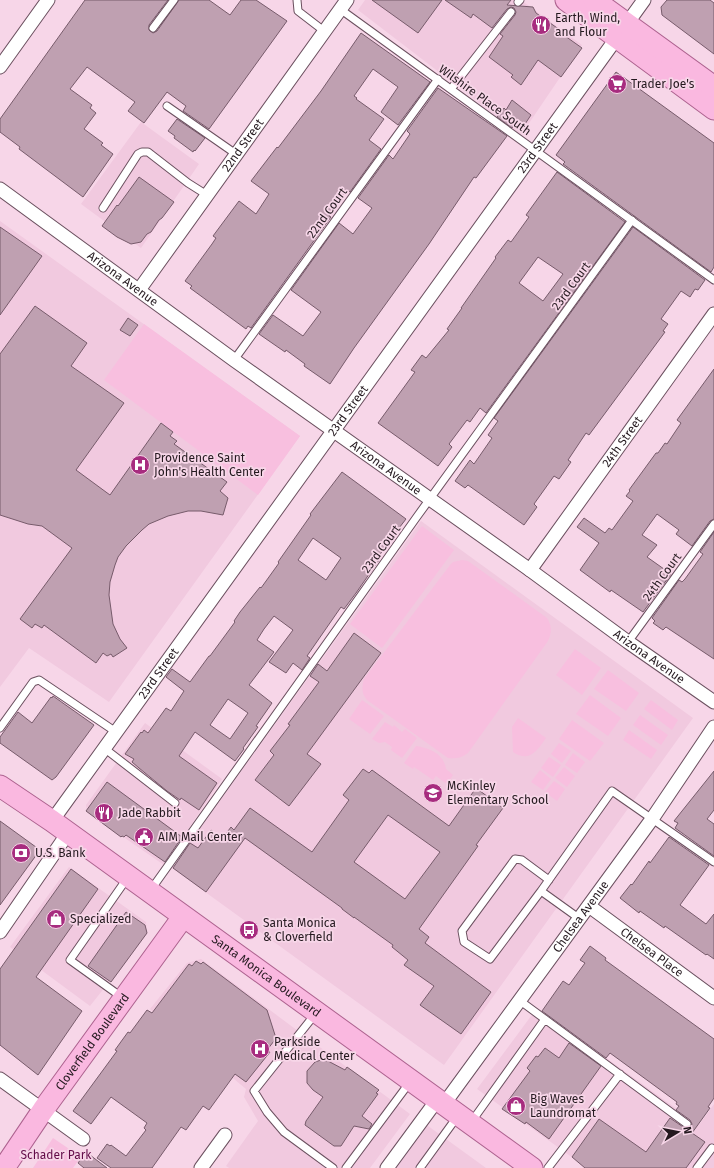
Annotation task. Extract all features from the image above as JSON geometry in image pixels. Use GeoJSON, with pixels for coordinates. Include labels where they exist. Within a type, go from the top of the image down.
{"type":"FeatureCollection","features":[{"type":"Feature","properties":{"kind":"main road"},"geometry":{"type":"LineString","coordinates":[[566,0],[622,30],[714,87]]}},
{"type":"Feature","properties":{"kind":"main road"},"geometry":{"type":"LineString","coordinates":[[594,0],[622,30],[714,109]]}},
{"type":"Feature","properties":{"kind":"main road","name":"Santa Monica Boulevard"},"geometry":{"type":"LineString","coordinates":[[0,786],[52,821],[452,1111],[534,1168]]}},
{"type":"Feature","properties":{"kind":"main road","name":"Cloverfield Boulevard"},"geometry":{"type":"LineString","coordinates":[[4,1168],[43,1110],[183,917]]}},
{"type":"Feature","properties":{"kind":"street"},"geometry":{"type":"LineString","coordinates":[[0,67],[48,0]]}},
{"type":"Feature","properties":{"kind":"street","name":"23rd Street"},"geometry":{"type":"LineString","coordinates":[[52,821],[644,0]]}},
{"type":"Feature","properties":{"kind":"street","name":"22nd Street"},"geometry":{"type":"LineString","coordinates":[[139,290],[344,4]]}},
{"type":"Feature","properties":{"kind":"street","name":"Arizona Avenue"},"geometry":{"type":"LineString","coordinates":[[0,189],[234,360],[714,702]]}},
{"type":"Feature","properties":{"kind":"street","name":"24th Street"},"geometry":{"type":"LineString","coordinates":[[530,570],[714,314]]}},
{"type":"Feature","properties":{"kind":"street","name":"Chelsea Avenue"},"geometry":{"type":"LineString","coordinates":[[387,1168],[452,1111],[519,1000],[652,819],[714,727]]}},
{"type":"Feature","properties":{"kind":"street"},"geometry":{"type":"LineString","coordinates":[[0,932],[68,833]]}},
{"type":"Feature","properties":{"kind":"street","name":"Chelsea Place"},"geometry":{"type":"LineString","coordinates":[[589,906],[714,998]]}},
{"type":"Feature","properties":{"kind":"street"},"geometry":{"type":"LineString","coordinates":[[0,1079],[83,1139]]}},
{"type":"Feature","properties":{"kind":"street"},"geometry":{"type":"LineString","coordinates":[[201,1168],[225,1135]]}},
{"type":"Feature","properties":{"kind":"lane"},"geometry":{"type":"LineString","coordinates":[[153,28],[174,0]]}},
{"type":"Feature","properties":{"kind":"lane"},"geometry":{"type":"LineString","coordinates":[[298,0],[298,11],[324,31]]}},
{"type":"Feature","properties":{"kind":"lane","name":"Wilshire Place South"},"geometry":{"type":"LineString","coordinates":[[344,4],[451,89],[714,280]]}},
{"type":"Feature","properties":{"kind":"lane"},"geometry":{"type":"LineString","coordinates":[[451,89],[511,12]]}},
{"type":"Feature","properties":{"kind":"lane","name":"22nd Court"},"geometry":{"type":"LineString","coordinates":[[234,360],[438,79]]}},
{"type":"Feature","properties":{"kind":"lane"},"geometry":{"type":"LineString","coordinates":[[167,106],[236,154]]}},
{"type":"Feature","properties":{"kind":"lane"},"geometry":{"type":"LineString","coordinates":[[103,208],[138,154],[142,152],[148,152],[188,183],[207,195]]}},
{"type":"Feature","properties":{"kind":"lane","name":"23rd Court"},"geometry":{"type":"LineString","coordinates":[[149,892],[632,220]]}},
{"type":"Feature","properties":{"kind":"lane","name":"24th Court"},"geometry":{"type":"LineString","coordinates":[[628,642],[714,524]]}},
{"type":"Feature","properties":{"kind":"lane"},"geometry":{"type":"LineString","coordinates":[[0,728],[33,682],[39,680],[116,732]]}},
{"type":"Feature","properties":{"kind":"lane"},"geometry":{"type":"LineString","coordinates":[[104,748],[175,803]]}},
{"type":"Feature","properties":{"kind":"lane"},"geometry":{"type":"LineString","coordinates":[[549,880],[522,860],[515,859],[462,932],[464,942],[490,959],[549,880],[612,791],[714,862]]}},
{"type":"Feature","properties":{"kind":"lane"},"geometry":{"type":"LineString","coordinates":[[124,999],[70,960],[128,876]]}},
{"type":"Feature","properties":{"kind":"lane"},"geometry":{"type":"LineString","coordinates":[[541,891],[580,919]]}},
{"type":"Feature","properties":{"kind":"lane"},"geometry":{"type":"LineString","coordinates":[[519,1000],[687,1124]]}},
{"type":"Feature","properties":{"kind":"lane"},"geometry":{"type":"LineString","coordinates":[[316,1013],[254,1091],[267,1112],[284,1132],[333,1168]]}},
{"type":"Feature","properties":{"kind":"lane"},"geometry":{"type":"LineString","coordinates":[[420,1168],[452,1111],[545,1019]]}},
{"type":"Feature","properties":{"kind":"lane"},"geometry":{"type":"LineString","coordinates":[[534,1168],[620,1074]]}},
{"type":"Feature","properties":{"kind":"lane"},"geometry":{"type":"LineString","coordinates":[[346,1168],[411,1081]]}},
{"type":"Feature","properties":{"kind":"lane"},"geometry":{"type":"LineString","coordinates":[[697,1168],[712,1148]]}},
{"type":"Feature","properties":{"kind":"shaded area"},"geometry":{"type":"Polygon","coordinates":[[[365,0],[521,0],[582,45],[521,135],[358,10],[365,0]]]}},
{"type":"Feature","properties":{"kind":"shaded area"},"geometry":{"type":"Polygon","coordinates":[[[141,122],[199,164],[141,248],[81,204],[141,122]]]}},
{"type":"Feature","properties":{"kind":"shaded area","name":"Providence Saint John's Health Center"},"geometry":{"type":"Polygon","coordinates":[[[0,221],[300,436],[109,702],[29,648],[0,687],[0,221]]]}},
{"type":"Feature","properties":{"kind":"shaded area","name":"McKinley Elementary School"},"geometry":{"type":"Polygon","coordinates":[[[421,521],[693,718],[444,1065],[172,868],[421,521]]]}},
{"type":"Feature","properties":{"kind":"shaded area"},"geometry":{"type":"Polygon","coordinates":[[[145,723],[222,779],[164,865],[87,812],[86,805],[145,723]]]}},
{"type":"Feature","properties":{"kind":"shaded area"},"geometry":{"type":"Polygon","coordinates":[[[69,867],[146,922],[147,934],[90,1006],[10,947],[69,867]]]}},
{"type":"Feature","properties":{"kind":"shaded area","name":"Parkside Medical Center"},"geometry":{"type":"Polygon","coordinates":[[[201,959],[410,1114],[370,1168],[229,1168],[226,1166],[258,1121],[244,1097],[246,1089],[150,1009],[187,963],[201,959]]]}},
{"type":"Feature","properties":{"kind":"shaded area"},"geometry":{"type":"Polygon","coordinates":[[[537,1008],[699,1125],[714,1104],[714,1168],[587,1168],[477,1089],[537,1008]]]}},
{"type":"Feature","properties":{"kind":"shaded area"},"geometry":{"type":"Polygon","coordinates":[[[424,1123],[486,1168],[392,1168],[424,1123]]]}},
{"type":"Feature","properties":{"kind":"green space"},"geometry":{"type":"Polygon","coordinates":[[[144,324],[300,436],[258,495],[104,380],[144,324]]]}},
{"type":"Feature","properties":{"kind":"green space"},"geometry":{"type":"Polygon","coordinates":[[[422,526],[454,550],[382,648],[350,624],[422,526]]]}},
{"type":"Feature","properties":{"kind":"green space"},"geometry":{"type":"Polygon","coordinates":[[[462,560],[468,561],[547,618],[551,626],[551,632],[548,641],[468,753],[461,757],[448,758],[367,700],[362,687],[364,679],[450,565],[453,562],[462,560]]]}},
{"type":"Feature","properties":{"kind":"green space"},"geometry":{"type":"Polygon","coordinates":[[[575,649],[601,668],[582,695],[556,675],[575,649]]]}},
{"type":"Feature","properties":{"kind":"green space"},"geometry":{"type":"Polygon","coordinates":[[[608,670],[639,693],[626,711],[594,689],[608,670]]]}},
{"type":"Feature","properties":{"kind":"green space"},"geometry":{"type":"Polygon","coordinates":[[[590,695],[621,718],[608,736],[576,714],[590,695]]]}},
{"type":"Feature","properties":{"kind":"green space"},"geometry":{"type":"Polygon","coordinates":[[[362,700],[384,716],[370,734],[349,719],[362,700]]]}},
{"type":"Feature","properties":{"kind":"green space"},"geometry":{"type":"Polygon","coordinates":[[[651,700],[678,720],[672,730],[644,709],[651,700]]]}},
{"type":"Feature","properties":{"kind":"green space"},"geometry":{"type":"Polygon","coordinates":[[[640,715],[668,735],[661,745],[633,725],[640,715]]]}},
{"type":"Feature","properties":{"kind":"green space"},"geometry":{"type":"Polygon","coordinates":[[[518,718],[546,738],[536,751],[528,756],[519,755],[513,752],[512,727],[518,718]]]}},
{"type":"Feature","properties":{"kind":"green space"},"geometry":{"type":"Polygon","coordinates":[[[572,720],[604,743],[590,761],[559,739],[572,720]]]}},
{"type":"Feature","properties":{"kind":"green space"},"geometry":{"type":"Polygon","coordinates":[[[385,722],[393,727],[394,725],[402,732],[405,729],[417,738],[402,758],[391,750],[392,747],[385,742],[379,743],[372,739],[385,722]]]}},
{"type":"Feature","properties":{"kind":"green space"},"geometry":{"type":"Polygon","coordinates":[[[629,730],[657,750],[651,759],[623,740],[629,730]]]}},
{"type":"Feature","properties":{"kind":"green space"},"geometry":{"type":"Polygon","coordinates":[[[559,743],[571,751],[562,763],[551,754],[559,743]]]}},
{"type":"Feature","properties":{"kind":"green space"},"geometry":{"type":"Polygon","coordinates":[[[416,746],[431,750],[442,759],[446,769],[453,775],[447,784],[436,776],[433,780],[414,767],[413,769],[404,763],[416,746]]]}},
{"type":"Feature","properties":{"kind":"green space"},"geometry":{"type":"Polygon","coordinates":[[[573,753],[585,762],[577,773],[565,765],[573,753]]]}},
{"type":"Feature","properties":{"kind":"green space"},"geometry":{"type":"Polygon","coordinates":[[[549,757],[561,765],[553,777],[541,768],[549,757]]]}},
{"type":"Feature","properties":{"kind":"green space"},"geometry":{"type":"Polygon","coordinates":[[[564,767],[575,776],[567,787],[555,778],[564,767]]]}},
{"type":"Feature","properties":{"kind":"green space"},"geometry":{"type":"Polygon","coordinates":[[[540,770],[551,779],[543,790],[531,782],[540,770]]]}},
{"type":"Feature","properties":{"kind":"green space"},"geometry":{"type":"Polygon","coordinates":[[[554,781],[565,789],[557,801],[545,792],[554,781]]]}},
{"type":"Feature","properties":{"kind":"green space","name":"Schader Park"},"geometry":{"type":"Polygon","coordinates":[[[53,1138],[81,1157],[73,1168],[33,1168],[53,1138]]]}},
{"type":"Feature","properties":{"kind":"building"},"geometry":{"type":"Polygon","coordinates":[[[85,0],[168,0],[149,25],[149,30],[153,33],[157,31],[179,0],[209,0],[230,15],[241,0],[256,0],[287,21],[209,129],[183,111],[186,106],[167,92],[144,123],[128,111],[135,102],[87,67],[70,89],[92,105],[90,108],[96,113],[84,129],[103,143],[101,145],[113,154],[83,197],[19,149],[20,147],[0,132],[0,119],[85,0]]]}},
{"type":"Feature","properties":{"kind":"building"},"geometry":{"type":"Polygon","coordinates":[[[372,0],[442,0],[418,33],[372,0]]]}},
{"type":"Feature","properties":{"kind":"building"},"geometry":{"type":"Polygon","coordinates":[[[445,0],[511,0],[507,5],[533,7],[536,13],[582,48],[561,77],[538,60],[521,85],[511,77],[513,75],[489,57],[503,36],[500,34],[515,15],[516,12],[514,8],[511,7],[507,9],[492,28],[473,14],[471,18],[445,0]]]}},
{"type":"Feature","properties":{"kind":"building"},"geometry":{"type":"Polygon","coordinates":[[[667,0],[710,0],[714,3],[714,54],[662,15],[661,7],[667,0]]]}},
{"type":"Feature","properties":{"kind":"building"},"geometry":{"type":"Polygon","coordinates":[[[361,33],[430,82],[398,125],[381,112],[398,87],[373,69],[354,96],[384,119],[369,140],[381,149],[350,192],[347,190],[329,216],[331,217],[251,328],[248,326],[246,329],[190,288],[192,286],[185,281],[216,238],[213,236],[239,201],[256,214],[269,194],[251,181],[321,91],[361,33]]]}},
{"type":"Feature","properties":{"kind":"building"},"geometry":{"type":"Polygon","coordinates":[[[616,72],[714,143],[714,267],[711,272],[563,164],[565,162],[556,155],[616,72]]]}},
{"type":"Feature","properties":{"kind":"building"},"geometry":{"type":"Polygon","coordinates":[[[438,88],[507,136],[476,178],[474,177],[429,244],[330,384],[304,366],[305,364],[286,350],[285,352],[259,334],[273,315],[303,336],[321,312],[291,290],[339,223],[353,234],[372,208],[358,198],[389,155],[393,159],[410,134],[407,131],[438,88]]]}},
{"type":"Feature","properties":{"kind":"building"},"geometry":{"type":"Polygon","coordinates":[[[512,100],[531,115],[521,130],[514,125],[512,128],[497,117],[504,108],[506,110],[512,100]]]}},
{"type":"Feature","properties":{"kind":"building"},"geometry":{"type":"Polygon","coordinates":[[[177,119],[205,138],[195,151],[194,150],[193,152],[174,138],[175,136],[168,131],[177,119]]]}},
{"type":"Feature","properties":{"kind":"building"},"geometry":{"type":"Polygon","coordinates":[[[557,172],[625,222],[486,413],[480,408],[470,422],[467,420],[449,444],[452,447],[438,466],[378,423],[415,372],[411,370],[422,355],[426,358],[449,330],[447,329],[496,258],[495,257],[508,240],[511,242],[529,217],[526,215],[557,172]],[[538,257],[519,283],[543,301],[563,274],[538,257]]]}},
{"type":"Feature","properties":{"kind":"building"},"geometry":{"type":"Polygon","coordinates":[[[139,177],[174,202],[151,232],[147,234],[141,242],[131,244],[117,237],[102,226],[139,177]]]}},
{"type":"Feature","properties":{"kind":"building"},"geometry":{"type":"Polygon","coordinates":[[[0,227],[42,256],[0,315],[0,227]]]}},
{"type":"Feature","properties":{"kind":"building"},"geometry":{"type":"Polygon","coordinates":[[[633,227],[705,280],[698,290],[695,289],[690,297],[681,291],[661,319],[668,324],[663,331],[665,332],[589,435],[586,433],[568,460],[571,462],[559,479],[554,476],[534,504],[537,507],[524,525],[468,485],[465,488],[455,481],[470,460],[474,464],[492,438],[488,435],[498,421],[494,418],[633,227]]]}},
{"type":"Feature","properties":{"kind":"building"},"geometry":{"type":"Polygon","coordinates":[[[35,306],[87,343],[71,366],[124,403],[76,470],[110,495],[161,423],[173,432],[170,436],[177,441],[174,444],[227,482],[220,491],[228,498],[223,515],[201,511],[188,511],[168,516],[149,524],[126,546],[118,557],[110,582],[109,595],[113,624],[120,639],[127,648],[113,657],[111,654],[107,656],[103,653],[96,663],[44,625],[42,628],[35,624],[32,628],[20,619],[72,548],[42,526],[28,524],[0,515],[0,354],[35,306]]]}},
{"type":"Feature","properties":{"kind":"building"},"geometry":{"type":"Polygon","coordinates":[[[128,318],[138,325],[130,336],[120,330],[128,318]]]}},
{"type":"Feature","properties":{"kind":"building"},"geometry":{"type":"Polygon","coordinates":[[[714,369],[714,519],[710,521],[692,546],[676,534],[679,530],[657,514],[642,535],[657,545],[647,557],[671,574],[643,612],[611,590],[610,592],[580,570],[599,543],[577,527],[584,518],[605,533],[609,528],[612,530],[633,501],[626,496],[630,491],[629,490],[656,453],[658,453],[665,443],[667,444],[681,423],[677,420],[714,369]]]}},
{"type":"Feature","properties":{"kind":"building"},"geometry":{"type":"Polygon","coordinates":[[[342,472],[406,519],[389,541],[379,556],[381,557],[356,593],[344,609],[341,607],[307,656],[310,658],[302,670],[293,663],[286,673],[269,662],[293,630],[274,616],[264,629],[257,640],[274,652],[249,685],[272,703],[256,726],[258,727],[243,748],[244,749],[235,761],[195,732],[179,756],[217,783],[199,810],[167,791],[132,762],[134,759],[125,754],[141,732],[142,733],[144,730],[148,733],[166,708],[171,711],[184,691],[166,677],[172,669],[190,682],[235,622],[234,621],[240,612],[260,587],[261,588],[279,563],[278,562],[311,515],[310,514],[342,472]],[[313,538],[298,560],[326,580],[341,558],[313,538]],[[228,699],[210,725],[230,739],[248,713],[228,699]]]}},
{"type":"Feature","properties":{"kind":"building"},"geometry":{"type":"Polygon","coordinates":[[[714,532],[714,659],[666,627],[663,630],[653,623],[655,621],[652,618],[679,580],[682,582],[685,579],[703,554],[700,552],[714,532]]]}},
{"type":"Feature","properties":{"kind":"building"},"geometry":{"type":"Polygon","coordinates":[[[354,633],[381,653],[307,754],[321,764],[289,806],[255,780],[274,755],[270,751],[290,725],[288,724],[319,682],[310,676],[318,664],[327,671],[354,633]]]}},
{"type":"Feature","properties":{"kind":"building"},"geometry":{"type":"Polygon","coordinates":[[[53,696],[94,725],[56,777],[52,780],[0,743],[0,737],[18,712],[32,723],[53,696]]]}},
{"type":"Feature","properties":{"kind":"building"},"geometry":{"type":"Polygon","coordinates":[[[363,769],[369,773],[372,770],[449,826],[476,788],[503,808],[419,929],[429,937],[425,943],[491,992],[461,1034],[420,1005],[434,986],[404,965],[408,960],[392,947],[393,945],[245,838],[206,892],[173,868],[190,843],[198,848],[211,830],[222,839],[231,827],[234,830],[250,808],[312,852],[349,800],[343,795],[363,769]],[[388,815],[354,862],[405,899],[440,852],[388,815]]]}},
{"type":"Feature","properties":{"kind":"building"},"geometry":{"type":"Polygon","coordinates":[[[714,771],[714,810],[707,819],[714,824],[714,856],[675,828],[678,823],[674,821],[714,771]]]}},
{"type":"Feature","properties":{"kind":"building"},"geometry":{"type":"Polygon","coordinates":[[[107,782],[182,837],[165,862],[126,835],[121,837],[86,811],[107,782]]]}},
{"type":"Feature","properties":{"kind":"building"},"geometry":{"type":"Polygon","coordinates":[[[0,821],[40,850],[0,905],[0,821]]]}},
{"type":"Feature","properties":{"kind":"building"},"geometry":{"type":"Polygon","coordinates":[[[669,837],[709,865],[680,905],[706,924],[714,914],[714,959],[665,926],[664,928],[640,911],[639,913],[620,898],[631,884],[632,885],[649,861],[650,863],[669,837]]]}},
{"type":"Feature","properties":{"kind":"building"},"geometry":{"type":"Polygon","coordinates":[[[71,869],[98,889],[36,977],[82,1011],[38,1075],[0,1045],[0,969],[71,869]]]}},
{"type":"Feature","properties":{"kind":"building"},"geometry":{"type":"Polygon","coordinates":[[[126,912],[145,925],[147,933],[111,982],[88,966],[126,912]]]}},
{"type":"Feature","properties":{"kind":"building"},"geometry":{"type":"Polygon","coordinates":[[[590,946],[606,958],[605,960],[714,1039],[714,1098],[708,1107],[710,1108],[692,1133],[705,1142],[686,1168],[585,1168],[572,1157],[599,1119],[646,1152],[670,1118],[686,1129],[691,1127],[692,1124],[690,1120],[676,1110],[679,1106],[676,1104],[677,1102],[610,1053],[606,1058],[542,1011],[563,981],[569,985],[585,963],[580,960],[590,946]]]}},
{"type":"Feature","properties":{"kind":"building"},"geometry":{"type":"Polygon","coordinates":[[[196,961],[201,964],[203,962],[267,1010],[275,1035],[274,1041],[267,1050],[270,1052],[246,1082],[235,1074],[209,1110],[203,1106],[186,1130],[181,1127],[152,1168],[111,1168],[97,1158],[107,1144],[110,1146],[111,1145],[126,1156],[146,1130],[144,1128],[147,1123],[111,1097],[91,1124],[73,1111],[117,1051],[115,1050],[128,1032],[130,1033],[147,1010],[152,1013],[189,964],[192,966],[196,961]]]}},
{"type":"Feature","properties":{"kind":"building"},"geometry":{"type":"Polygon","coordinates":[[[569,1043],[601,1066],[549,1139],[526,1122],[525,1124],[502,1109],[530,1071],[527,1068],[536,1056],[538,1057],[545,1048],[559,1058],[569,1043]]]}},
{"type":"Feature","properties":{"kind":"building"},"geometry":{"type":"Polygon","coordinates":[[[321,1060],[328,1061],[345,1070],[347,1067],[379,1090],[376,1093],[378,1094],[362,1116],[372,1124],[369,1129],[354,1126],[341,1146],[334,1146],[305,1125],[306,1121],[323,1097],[313,1090],[307,1083],[307,1071],[315,1062],[321,1060]]]}},
{"type":"Feature","properties":{"kind":"building"},"geometry":{"type":"Polygon","coordinates":[[[86,1152],[107,1168],[84,1168],[78,1163],[86,1152]]]}},
{"type":"Feature","properties":{"kind":"place","name":"Earth, Wind, and Flour"},"geometry":{"type":"Point","coordinates":[541,25]}},
{"type":"Feature","properties":{"kind":"place","name":"Trader Joe's"},"geometry":{"type":"Point","coordinates":[617,84]}},
{"type":"Feature","properties":{"kind":"place","name":"Providence Saint John's Health Center"},"geometry":{"type":"Point","coordinates":[140,465]}},
{"type":"Feature","properties":{"kind":"place","name":"McKinley Elementary School"},"geometry":{"type":"Point","coordinates":[433,793]}},
{"type":"Feature","properties":{"kind":"place","name":"Jade Rabbit"},"geometry":{"type":"Point","coordinates":[104,813]}},
{"type":"Feature","properties":{"kind":"place","name":"AIM Mail Center"},"geometry":{"type":"Point","coordinates":[144,837]}},
{"type":"Feature","properties":{"kind":"place","name":"U.S. Bank"},"geometry":{"type":"Point","coordinates":[21,853]}},
{"type":"Feature","properties":{"kind":"place","name":"Specialized"},"geometry":{"type":"Point","coordinates":[56,919]}},
{"type":"Feature","properties":{"kind":"place","name":"Santa Monica & Cloverfield"},"geometry":{"type":"Point","coordinates":[249,930]}},
{"type":"Feature","properties":{"kind":"place","name":"Parkside Medical Center"},"geometry":{"type":"Point","coordinates":[260,1049]}},
{"type":"Feature","properties":{"kind":"place","name":"Big Waves Laundromat"},"geometry":{"type":"Point","coordinates":[516,1106]}}]}
